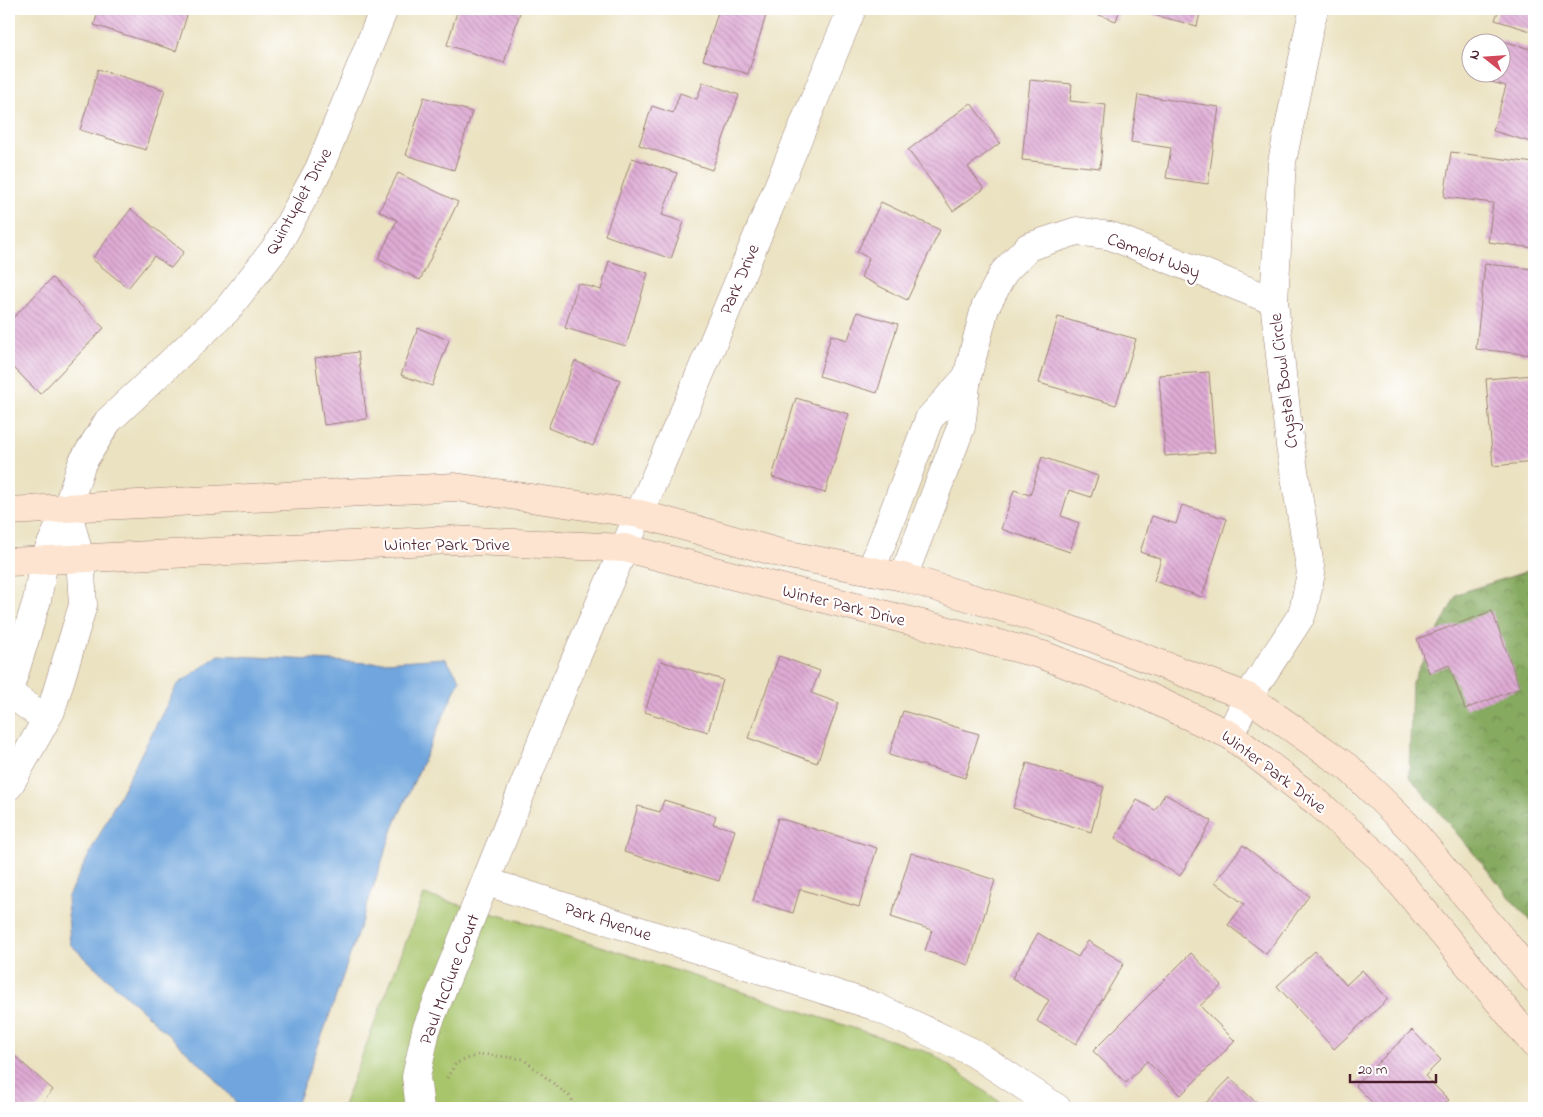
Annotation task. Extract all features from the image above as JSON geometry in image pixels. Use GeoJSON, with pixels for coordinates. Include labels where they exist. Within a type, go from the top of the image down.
{"type":"FeatureCollection","features":[{"type":"Feature","properties":{"kind":"street","name":"Quintuplet Drive"},"geometry":{"type":"LineString","coordinates":[[9,692],[37,600],[44,560],[67,509],[82,463],[108,421],[226,311],[277,246],[319,169],[384,9]]}},
{"type":"Feature","properties":{"kind":"street","name":"Park Drive"},"geometry":{"type":"LineString","coordinates":[[625,548],[852,9]]}},
{"type":"Feature","properties":{"kind":"street","name":"Crystal Bowl Circle"},"geometry":{"type":"LineString","coordinates":[[1230,735],[1248,697],[1304,608],[1311,573],[1290,446],[1274,301],[1282,162],[1314,9]]}},
{"type":"Feature","properties":{"kind":"street","name":"Camelot Way"},"geometry":{"type":"LineString","coordinates":[[903,577],[961,426],[967,378],[985,308],[1004,272],[1028,248],[1077,231],[1110,236],[1274,301]]}},
{"type":"Feature","properties":{"kind":"street","name":"Camelot Way"},"geometry":{"type":"LineString","coordinates":[[871,571],[929,418],[967,378]]}},
{"type":"Feature","properties":{"kind":"street","name":"Winter Park Drive"},"geometry":{"type":"LineString","coordinates":[[9,511],[455,487],[640,514],[784,554],[903,577],[1053,623],[1248,697],[1350,768],[1411,828],[1534,978]]}},
{"type":"Feature","properties":{"kind":"street"},"geometry":{"type":"LineString","coordinates":[[9,786],[50,711],[83,605],[80,558],[67,509]]}},
{"type":"Feature","properties":{"kind":"street","name":"Winter Park Drive"},"geometry":{"type":"LineString","coordinates":[[9,562],[451,540],[625,548],[1043,655],[1140,693],[1230,735],[1318,803],[1380,858],[1534,1044]]}},
{"type":"Feature","properties":{"kind":"street"},"geometry":{"type":"LineString","coordinates":[[486,882],[565,683],[625,548]]}},
{"type":"Feature","properties":{"kind":"street"},"geometry":{"type":"LineString","coordinates":[[9,692],[46,719]]}},
{"type":"Feature","properties":{"kind":"street","name":"Paul McClure Court"},"geometry":{"type":"LineString","coordinates":[[420,1108],[416,1078],[426,1030],[486,882]]}},
{"type":"Feature","properties":{"kind":"street","name":"Park Avenue"},"geometry":{"type":"LineString","coordinates":[[486,882],[874,1006],[974,1053],[1057,1108]]}},
{"type":"Feature","properties":{"kind":"path"},"geometry":{"type":"LineString","coordinates":[[447,1078],[456,1063],[481,1054],[523,1059],[569,1096],[578,1108]]}},
{"type":"Feature","properties":{"kind":"green space"},"geometry":{"type":"Polygon","coordinates":[[[1534,569],[1534,926],[1409,776],[1412,682],[1457,594],[1534,569]]]}},
{"type":"Feature","properties":{"kind":"green space"},"geometry":{"type":"Polygon","coordinates":[[[424,895],[539,926],[933,1054],[1008,1108],[342,1108],[424,895]]]}},
{"type":"Feature","properties":{"kind":"water"},"geometry":{"type":"Polygon","coordinates":[[[219,655],[369,663],[445,658],[460,679],[394,826],[330,1014],[295,1108],[241,1108],[211,1074],[70,944],[67,898],[115,804],[177,685],[219,655]]]}},
{"type":"Feature","properties":{"kind":"building"},"geometry":{"type":"Polygon","coordinates":[[[99,9],[189,9],[176,51],[94,25],[99,9]]]}},
{"type":"Feature","properties":{"kind":"building"},"geometry":{"type":"Polygon","coordinates":[[[458,9],[521,9],[504,63],[447,45],[458,9]]]}},
{"type":"Feature","properties":{"kind":"building"},"geometry":{"type":"Polygon","coordinates":[[[719,9],[768,9],[748,74],[703,60],[719,9]]]}},
{"type":"Feature","properties":{"kind":"building"},"geometry":{"type":"Polygon","coordinates":[[[1082,9],[1120,9],[1116,21],[1082,9]]]}},
{"type":"Feature","properties":{"kind":"building"},"geometry":{"type":"Polygon","coordinates":[[[1152,9],[1201,9],[1197,26],[1150,14],[1152,9]]]}},
{"type":"Feature","properties":{"kind":"building"},"geometry":{"type":"Polygon","coordinates":[[[1499,9],[1534,9],[1534,32],[1495,20],[1499,9]]]}},
{"type":"Feature","properties":{"kind":"building"},"geometry":{"type":"Polygon","coordinates":[[[1510,43],[1534,50],[1534,143],[1493,131],[1506,86],[1492,82],[1510,82],[1510,43]]]}},
{"type":"Feature","properties":{"kind":"building"},"geometry":{"type":"Polygon","coordinates":[[[98,69],[165,90],[146,150],[80,130],[98,69]]]}},
{"type":"Feature","properties":{"kind":"building"},"geometry":{"type":"Polygon","coordinates":[[[1030,80],[1072,84],[1070,101],[1106,105],[1100,168],[1022,160],[1030,80]]]}},
{"type":"Feature","properties":{"kind":"building"},"geometry":{"type":"Polygon","coordinates":[[[703,82],[739,95],[712,170],[639,145],[652,106],[673,113],[680,93],[697,99],[703,82]]]}},
{"type":"Feature","properties":{"kind":"building"},"geometry":{"type":"Polygon","coordinates":[[[1138,95],[1219,107],[1208,184],[1166,178],[1171,148],[1131,142],[1138,95]]]}},
{"type":"Feature","properties":{"kind":"building"},"geometry":{"type":"Polygon","coordinates":[[[424,97],[472,112],[454,170],[406,155],[424,97]]]}},
{"type":"Feature","properties":{"kind":"building"},"geometry":{"type":"Polygon","coordinates":[[[971,103],[1000,143],[968,167],[984,189],[953,211],[908,150],[971,103]]]}},
{"type":"Feature","properties":{"kind":"building"},"geometry":{"type":"Polygon","coordinates":[[[1451,152],[1534,163],[1534,248],[1488,242],[1493,203],[1444,197],[1451,152]]]}},
{"type":"Feature","properties":{"kind":"building"},"geometry":{"type":"Polygon","coordinates":[[[632,158],[677,173],[662,215],[684,222],[671,259],[605,235],[632,158]]]}},
{"type":"Feature","properties":{"kind":"building"},"geometry":{"type":"Polygon","coordinates":[[[398,173],[458,202],[420,280],[378,259],[397,220],[379,211],[398,173]]]}},
{"type":"Feature","properties":{"kind":"building"},"geometry":{"type":"Polygon","coordinates":[[[881,202],[940,230],[907,300],[861,277],[869,258],[857,252],[881,202]]]}},
{"type":"Feature","properties":{"kind":"building"},"geometry":{"type":"Polygon","coordinates":[[[131,209],[184,252],[171,268],[154,256],[128,288],[92,259],[131,209]]]}},
{"type":"Feature","properties":{"kind":"building"},"geometry":{"type":"Polygon","coordinates":[[[609,261],[648,273],[626,346],[565,328],[578,283],[601,290],[609,261]]]}},
{"type":"Feature","properties":{"kind":"building"},"geometry":{"type":"Polygon","coordinates":[[[1485,264],[1534,269],[1534,355],[1476,349],[1485,264]]]}},
{"type":"Feature","properties":{"kind":"building"},"geometry":{"type":"Polygon","coordinates":[[[52,278],[104,328],[40,394],[9,363],[9,322],[52,278]]]}},
{"type":"Feature","properties":{"kind":"building"},"geometry":{"type":"Polygon","coordinates":[[[857,312],[898,324],[877,393],[819,376],[831,335],[848,340],[857,312]]]}},
{"type":"Feature","properties":{"kind":"building"},"geometry":{"type":"Polygon","coordinates":[[[1058,317],[1136,339],[1116,405],[1039,383],[1058,317]]]}},
{"type":"Feature","properties":{"kind":"building"},"geometry":{"type":"Polygon","coordinates":[[[418,328],[449,340],[432,386],[401,375],[418,328]]]}},
{"type":"Feature","properties":{"kind":"building"},"geometry":{"type":"Polygon","coordinates":[[[358,352],[367,419],[324,425],[315,358],[358,352]]]}},
{"type":"Feature","properties":{"kind":"building"},"geometry":{"type":"Polygon","coordinates":[[[575,361],[620,380],[593,446],[548,428],[575,361]]]}},
{"type":"Feature","properties":{"kind":"building"},"geometry":{"type":"Polygon","coordinates":[[[1209,372],[1215,452],[1165,456],[1159,375],[1209,372]]]}},
{"type":"Feature","properties":{"kind":"building"},"geometry":{"type":"Polygon","coordinates":[[[1534,375],[1534,462],[1493,466],[1486,379],[1534,375]]]}},
{"type":"Feature","properties":{"kind":"building"},"geometry":{"type":"Polygon","coordinates":[[[796,398],[849,414],[825,493],[772,477],[796,398]]]}},
{"type":"Feature","properties":{"kind":"building"},"geometry":{"type":"Polygon","coordinates":[[[1042,457],[1098,476],[1091,497],[1069,490],[1061,516],[1079,523],[1070,552],[1001,529],[1014,490],[1030,495],[1042,457]]]}},
{"type":"Feature","properties":{"kind":"building"},"geometry":{"type":"Polygon","coordinates":[[[1182,505],[1227,519],[1202,597],[1154,581],[1161,559],[1140,552],[1152,516],[1176,524],[1182,505]]]}},
{"type":"Feature","properties":{"kind":"building"},"geometry":{"type":"Polygon","coordinates":[[[1492,611],[1520,688],[1465,709],[1449,665],[1429,673],[1417,639],[1492,611]]]}},
{"type":"Feature","properties":{"kind":"building"},"geometry":{"type":"Polygon","coordinates":[[[779,656],[820,671],[811,693],[839,703],[817,763],[748,738],[779,656]]]}},
{"type":"Feature","properties":{"kind":"building"},"geometry":{"type":"Polygon","coordinates":[[[661,661],[723,680],[708,732],[645,712],[661,661]]]}},
{"type":"Feature","properties":{"kind":"building"},"geometry":{"type":"Polygon","coordinates":[[[903,711],[979,734],[965,778],[889,755],[903,711]]]}},
{"type":"Feature","properties":{"kind":"building"},"geometry":{"type":"Polygon","coordinates":[[[1027,763],[1104,787],[1091,832],[1013,808],[1027,763]]]}},
{"type":"Feature","properties":{"kind":"building"},"geometry":{"type":"Polygon","coordinates":[[[1165,794],[1212,821],[1180,876],[1115,838],[1137,800],[1155,810],[1165,794]]]}},
{"type":"Feature","properties":{"kind":"building"},"geometry":{"type":"Polygon","coordinates":[[[664,800],[716,816],[713,824],[735,830],[719,881],[624,852],[638,806],[660,812],[664,800]]]}},
{"type":"Feature","properties":{"kind":"building"},"geometry":{"type":"Polygon","coordinates":[[[778,818],[877,848],[859,907],[800,889],[793,913],[753,901],[778,818]]]}},
{"type":"Feature","properties":{"kind":"building"},"geometry":{"type":"Polygon","coordinates":[[[1243,845],[1309,896],[1266,954],[1228,925],[1244,904],[1215,882],[1243,845]]]}},
{"type":"Feature","properties":{"kind":"building"},"geometry":{"type":"Polygon","coordinates":[[[911,853],[995,880],[969,965],[925,951],[932,930],[891,917],[911,853]]]}},
{"type":"Feature","properties":{"kind":"building"},"geometry":{"type":"Polygon","coordinates":[[[1038,933],[1078,957],[1088,941],[1124,963],[1076,1044],[1037,1021],[1049,1000],[1012,978],[1038,933]]]}},
{"type":"Feature","properties":{"kind":"building"},"geometry":{"type":"Polygon","coordinates":[[[1315,951],[1346,985],[1362,970],[1388,999],[1334,1049],[1277,986],[1315,951]]]}},
{"type":"Feature","properties":{"kind":"building"},"geometry":{"type":"Polygon","coordinates":[[[1191,953],[1222,985],[1200,1006],[1235,1041],[1181,1095],[1147,1061],[1126,1083],[1093,1051],[1191,953]]]}},
{"type":"Feature","properties":{"kind":"building"},"geometry":{"type":"Polygon","coordinates":[[[1412,1030],[1441,1060],[1425,1076],[1449,1100],[1440,1108],[1378,1108],[1355,1085],[1412,1030]]]}},
{"type":"Feature","properties":{"kind":"building"},"geometry":{"type":"Polygon","coordinates":[[[9,1051],[53,1090],[37,1108],[9,1108],[9,1051]]]}},
{"type":"Feature","properties":{"kind":"building"},"geometry":{"type":"Polygon","coordinates":[[[1230,1078],[1262,1108],[1201,1108],[1230,1078]]]}}]}
